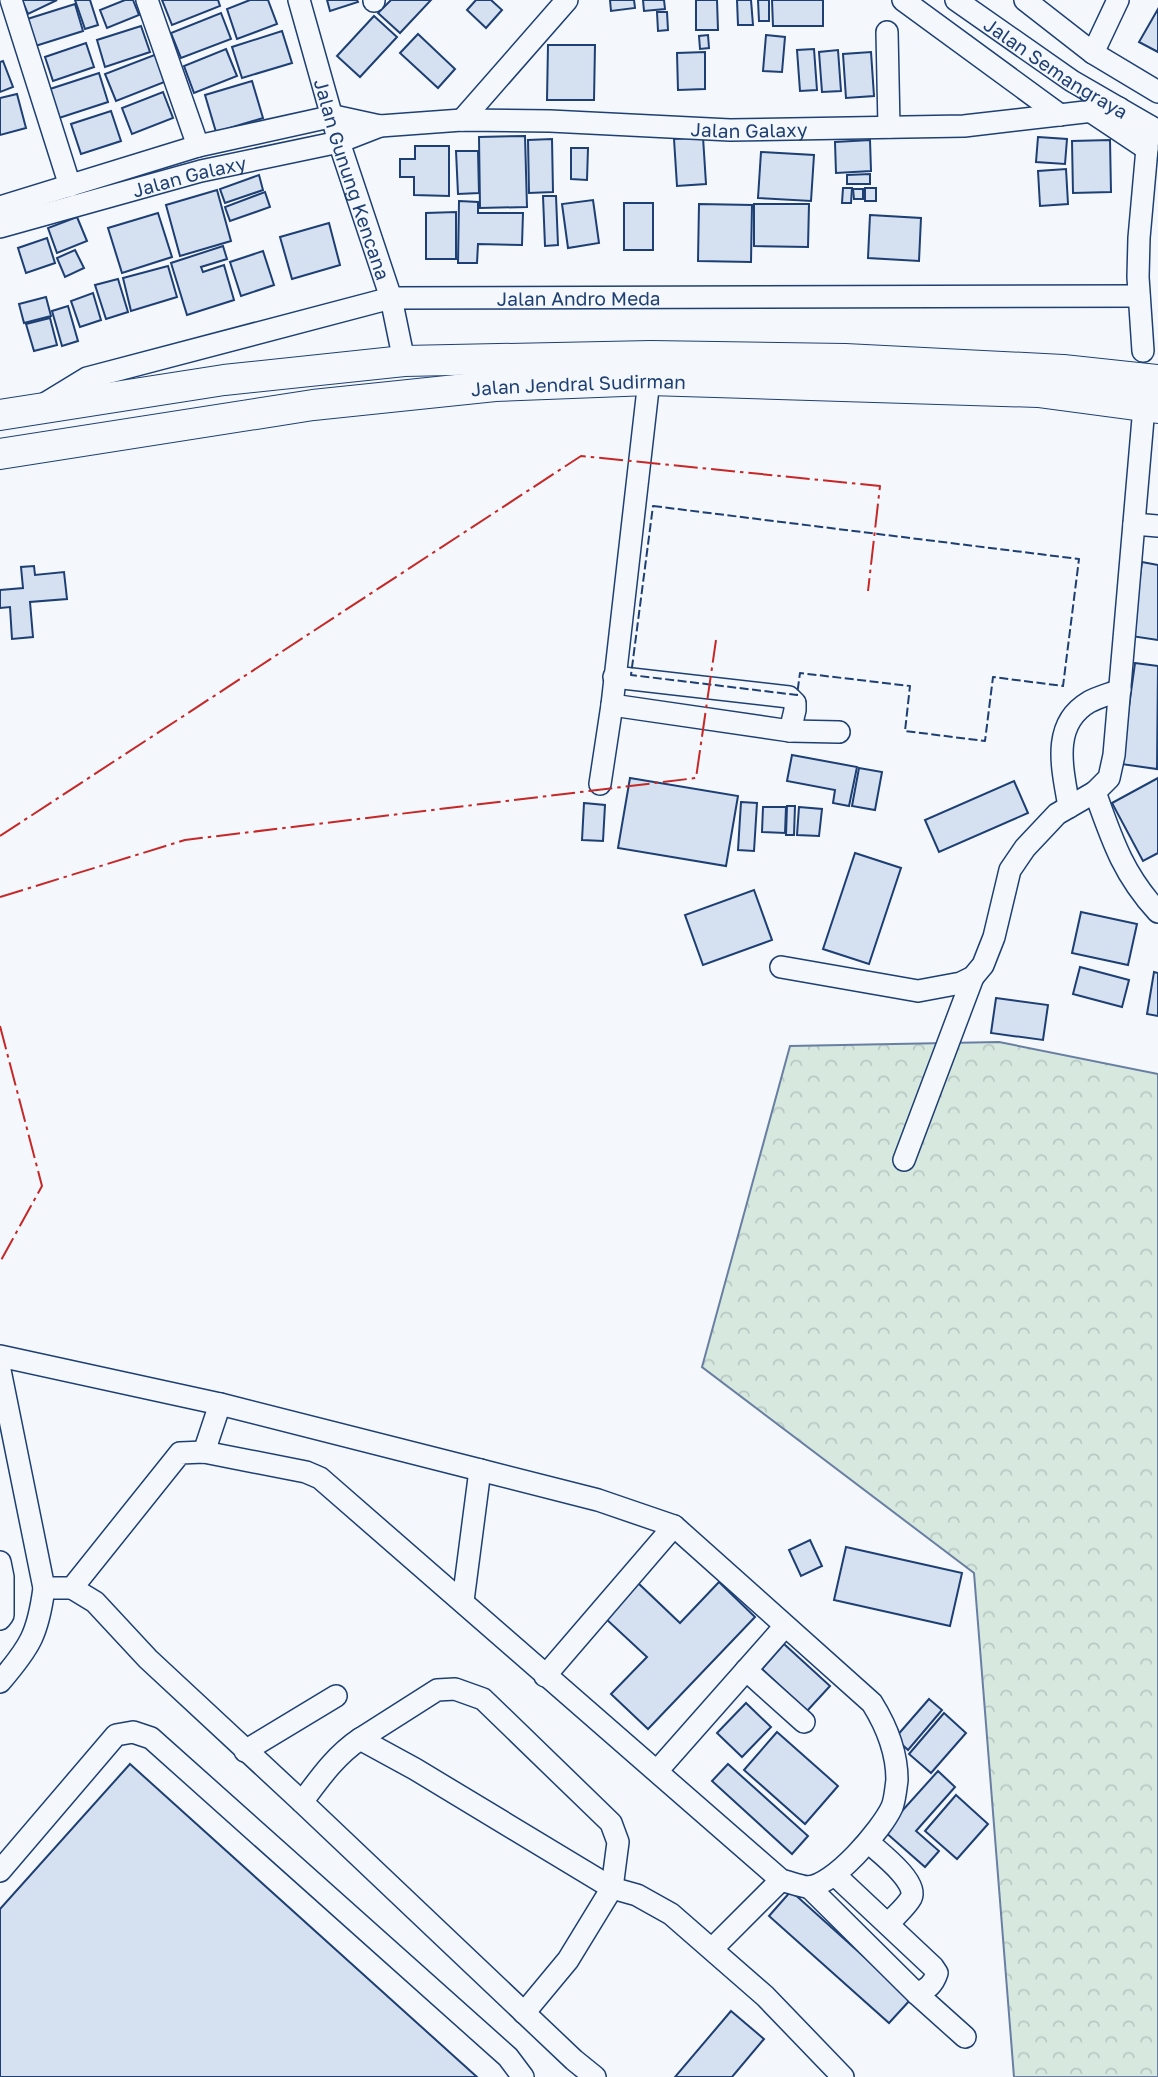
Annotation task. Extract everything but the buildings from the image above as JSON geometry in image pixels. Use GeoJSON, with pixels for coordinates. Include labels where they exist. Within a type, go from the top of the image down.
{"type":"FeatureCollection","features":[{"type":"Feature","properties":{"kind":"highway"},"geometry":{"type":"LineString","coordinates":[[0,415],[224,380],[404,361],[638,356],[845,359],[1063,370],[1158,380]]}},
{"type":"Feature","properties":{"kind":"highway","name":"Jalan Jendral Sudirman"},"geometry":{"type":"LineString","coordinates":[[0,454],[313,405],[495,386],[649,380],[1038,392],[1151,407]]}},
{"type":"Feature","properties":{"kind":"street"},"geometry":{"type":"LineString","coordinates":[[11,0],[70,186]]}},
{"type":"Feature","properties":{"kind":"street"},"geometry":{"type":"LineString","coordinates":[[147,0],[198,146]]}},
{"type":"Feature","properties":{"kind":"street","name":"Jalan Gunung Kencana"},"geometry":{"type":"LineString","coordinates":[[299,0],[339,142],[391,298],[404,361]]}},
{"type":"Feature","properties":{"kind":"street"},"geometry":{"type":"LineString","coordinates":[[462,120],[567,0]]}},
{"type":"Feature","properties":{"kind":"street"},"geometry":{"type":"LineString","coordinates":[[904,0],[1060,115]]}},
{"type":"Feature","properties":{"kind":"street","name":"Jalan Semangraya"},"geometry":{"type":"LineString","coordinates":[[956,0],[1072,82],[1119,108],[1152,135]]}},
{"type":"Feature","properties":{"kind":"street","name":"Jalan Semangraya"},"geometry":{"type":"LineString","coordinates":[[1025,0],[1093,53],[1158,92]]}},
{"type":"Feature","properties":{"kind":"street"},"geometry":{"type":"LineString","coordinates":[[1093,53],[1118,0]]}},
{"type":"Feature","properties":{"kind":"street"},"geometry":{"type":"LineString","coordinates":[[887,32],[889,127]]}},
{"type":"Feature","properties":{"kind":"street","name":"Jalan Galaxy"},"geometry":{"type":"LineString","coordinates":[[0,207],[198,146],[334,117],[380,126],[462,120],[550,121],[730,130],[964,126],[1119,108]]}},
{"type":"Feature","properties":{"kind":"street"},"geometry":{"type":"LineString","coordinates":[[1090,111],[1152,135],[1139,238],[1143,351]]}},
{"type":"Feature","properties":{"kind":"street","name":"Jalan Galaxy"},"geometry":{"type":"LineString","coordinates":[[0,227],[201,171],[339,142],[380,126]]}},
{"type":"Feature","properties":{"kind":"street","name":"Jalan Andro Meda"},"geometry":{"type":"LineString","coordinates":[[36,410],[87,378],[391,298],[1139,296]]}},
{"type":"Feature","properties":{"kind":"street"},"geometry":{"type":"LineString","coordinates":[[600,784],[612,705],[649,380]]}},
{"type":"Feature","properties":{"kind":"street"},"geometry":{"type":"LineString","coordinates":[[781,967],[918,991],[961,983],[973,977],[984,965],[994,937],[1010,870],[1024,848],[1057,814],[1095,792],[1109,778],[1114,755],[1134,524],[1151,407]]}},
{"type":"Feature","properties":{"kind":"street"},"geometry":{"type":"LineString","coordinates":[[1134,524],[1158,526]]}},
{"type":"Feature","properties":{"kind":"street"},"geometry":{"type":"LineString","coordinates":[[614,677],[789,697],[795,703],[790,731]]}},
{"type":"Feature","properties":{"kind":"street"},"geometry":{"type":"LineString","coordinates":[[1069,807],[1063,770],[1062,736],[1069,720],[1088,702],[1120,690]]}},
{"type":"Feature","properties":{"kind":"street"},"geometry":{"type":"LineString","coordinates":[[612,705],[790,731],[839,732]]}},
{"type":"Feature","properties":{"kind":"street"},"geometry":{"type":"LineString","coordinates":[[1095,792],[1117,853],[1139,891],[1158,912]]}},
{"type":"Feature","properties":{"kind":"street"},"geometry":{"type":"LineString","coordinates":[[904,1160],[973,977]]}},
{"type":"Feature","properties":{"kind":"street"},"geometry":{"type":"LineString","coordinates":[[0,1356],[220,1404],[598,1500],[674,1526],[872,1703],[887,1727],[897,1780],[892,1806],[868,1842],[835,1875],[809,1887]]}},
{"type":"Feature","properties":{"kind":"street"},"geometry":{"type":"LineString","coordinates":[[0,1370],[44,1588],[40,1619],[26,1652],[0,1682]]}},
{"type":"Feature","properties":{"kind":"street"},"geometry":{"type":"LineString","coordinates":[[204,1452],[220,1404]]}},
{"type":"Feature","properties":{"kind":"street"},"geometry":{"type":"LineString","coordinates":[[72,1588],[180,1454],[204,1452],[306,1472],[320,1478],[781,1880],[809,1887],[917,1994],[965,2037]]}},
{"type":"Feature","properties":{"kind":"street"},"geometry":{"type":"LineString","coordinates":[[463,1601],[480,1470]]}},
{"type":"Feature","properties":{"kind":"street"},"geometry":{"type":"LineString","coordinates":[[545,1676],[674,1526]]}},
{"type":"Feature","properties":{"kind":"street"},"geometry":{"type":"LineString","coordinates":[[0,1562],[4,1577],[3,1615],[0,1619]]}},
{"type":"Feature","properties":{"kind":"street"},"geometry":{"type":"LineString","coordinates":[[44,1588],[72,1588],[96,1602],[148,1659],[595,2077]]}},
{"type":"Feature","properties":{"kind":"street"},"geometry":{"type":"LineString","coordinates":[[657,1772],[785,1626]]}},
{"type":"Feature","properties":{"kind":"street"},"geometry":{"type":"LineString","coordinates":[[746,1670],[804,1723]]}},
{"type":"Feature","properties":{"kind":"street"},"geometry":{"type":"LineString","coordinates":[[302,1802],[344,1751],[437,1690],[455,1689],[483,1699],[611,1823],[618,1842],[612,1888],[568,1960],[524,2013]]}},
{"type":"Feature","properties":{"kind":"street"},"geometry":{"type":"LineString","coordinates":[[245,1751],[336,1696]]}},
{"type":"Feature","properties":{"kind":"street"},"geometry":{"type":"LineString","coordinates":[[0,1871],[116,1735],[133,1732],[151,1738],[508,2057],[523,2077]]}},
{"type":"Feature","properties":{"kind":"street"},"geometry":{"type":"LineString","coordinates":[[360,1740],[415,1769],[612,1888],[651,1901],[671,1914],[765,1996],[831,2072]]}},
{"type":"Feature","properties":{"kind":"street"},"geometry":{"type":"LineString","coordinates":[[868,1842],[908,1880],[913,1889],[911,1897],[888,1924]]}},
{"type":"Feature","properties":{"kind":"street"},"geometry":{"type":"LineString","coordinates":[[835,1875],[933,1967],[937,1973],[933,1984],[917,1994]]}},
{"type":"Feature","properties":{"kind":"street"},"geometry":{"type":"LineString","coordinates":[[712,1949],[781,1880]]}},
{"type":"Feature","properties":{"kind":"green space"},"geometry":{"type":"Polygon","coordinates":[[[999,1042],[1158,1074],[1158,2077],[1014,2077],[974,1573],[702,1367],[790,1046],[999,1042]]]}},
{"type":"Feature","properties":{"kind":"fence"},"geometry":{"type":"LineString","coordinates":[[653,506],[1079,559],[1063,686],[993,677],[985,741],[905,731],[910,686],[800,673],[797,695],[631,675],[653,506]]}},
{"type":"Feature","properties":{"kind":"power"},"geometry":{"type":"LineString","coordinates":[[0,836],[581,456],[880,486],[868,591]]}},
{"type":"Feature","properties":{"kind":"power"},"geometry":{"type":"LineString","coordinates":[[0,897],[185,840],[696,778],[716,640]]}},
{"type":"Feature","properties":{"kind":"power"},"geometry":{"type":"LineString","coordinates":[[0,1026],[42,1186],[0,1262]]}}]}
